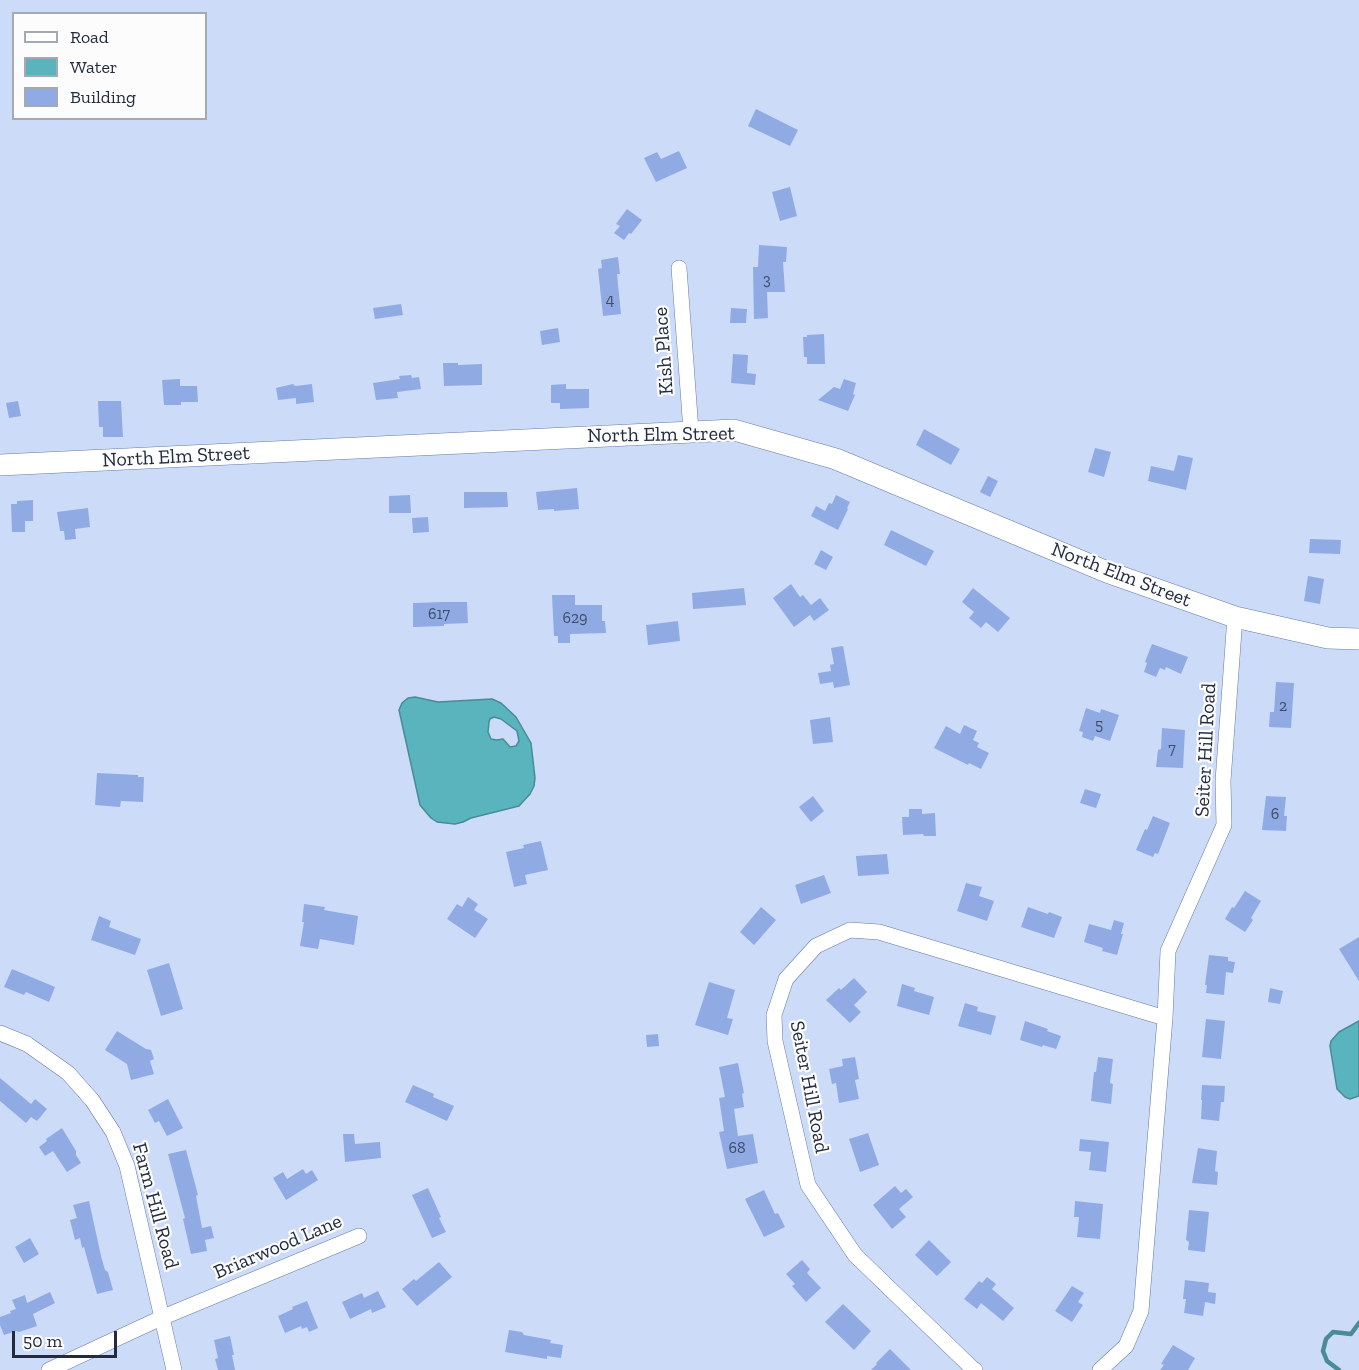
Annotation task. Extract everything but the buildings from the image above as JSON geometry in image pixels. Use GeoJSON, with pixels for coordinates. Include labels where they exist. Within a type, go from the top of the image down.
{"type":"FeatureCollection","features":[{"type":"Feature","properties":{"kind":"main road","name":"North Elm Street"},"geometry":{"type":"LineString","coordinates":[[0,465],[734,430],[836,459],[1107,572],[1235,616],[1328,638],[1359,639]]}},
{"type":"Feature","properties":{"kind":"street","name":"Kish Place"},"geometry":{"type":"LineString","coordinates":[[679,268],[691,431]]}},
{"type":"Feature","properties":{"kind":"street","name":"Seiter Hill Road"},"geometry":{"type":"LineString","coordinates":[[1100,1370],[1126,1346],[1141,1311],[1165,1018],[1168,951],[1224,825],[1223,781],[1235,616]]}},
{"type":"Feature","properties":{"kind":"street","name":"Seiter Hill Road"},"geometry":{"type":"LineString","coordinates":[[975,1370],[855,1255],[808,1185],[775,1041],[774,1015],[786,979],[816,946],[850,930],[879,932],[1165,1018]]}},
{"type":"Feature","properties":{"kind":"street","name":"Farm Hill Road"},"geometry":{"type":"LineString","coordinates":[[0,1033],[27,1044],[68,1073],[92,1100],[113,1132],[127,1166],[174,1370]]}},
{"type":"Feature","properties":{"kind":"street","name":"Briarwood Lane"},"geometry":{"type":"LineString","coordinates":[[49,1370],[161,1318],[359,1236]]}},
{"type":"Feature","properties":{"kind":"water"},"geometry":{"type":"Polygon","coordinates":[[[415,697],[438,702],[492,699],[501,703],[516,717],[531,743],[535,778],[530,794],[519,806],[455,824],[437,822],[431,818],[420,805],[399,710],[408,698],[415,697]],[[494,717],[490,719],[488,732],[491,739],[503,739],[510,747],[516,746],[519,741],[517,731],[501,719],[494,717]]]}},
{"type":"Feature","properties":{"kind":"water"},"geometry":{"type":"Polygon","coordinates":[[[1359,1021],[1359,1096],[1350,1099],[1337,1089],[1330,1046],[1331,1041],[1339,1032],[1359,1021]]]}},
{"type":"Feature","properties":{"kind":"waterway"},"geometry":{"type":"LineString","coordinates":[[1339,1370],[1327,1361],[1323,1351],[1326,1339],[1333,1332],[1351,1334],[1359,1323]]}}]}
